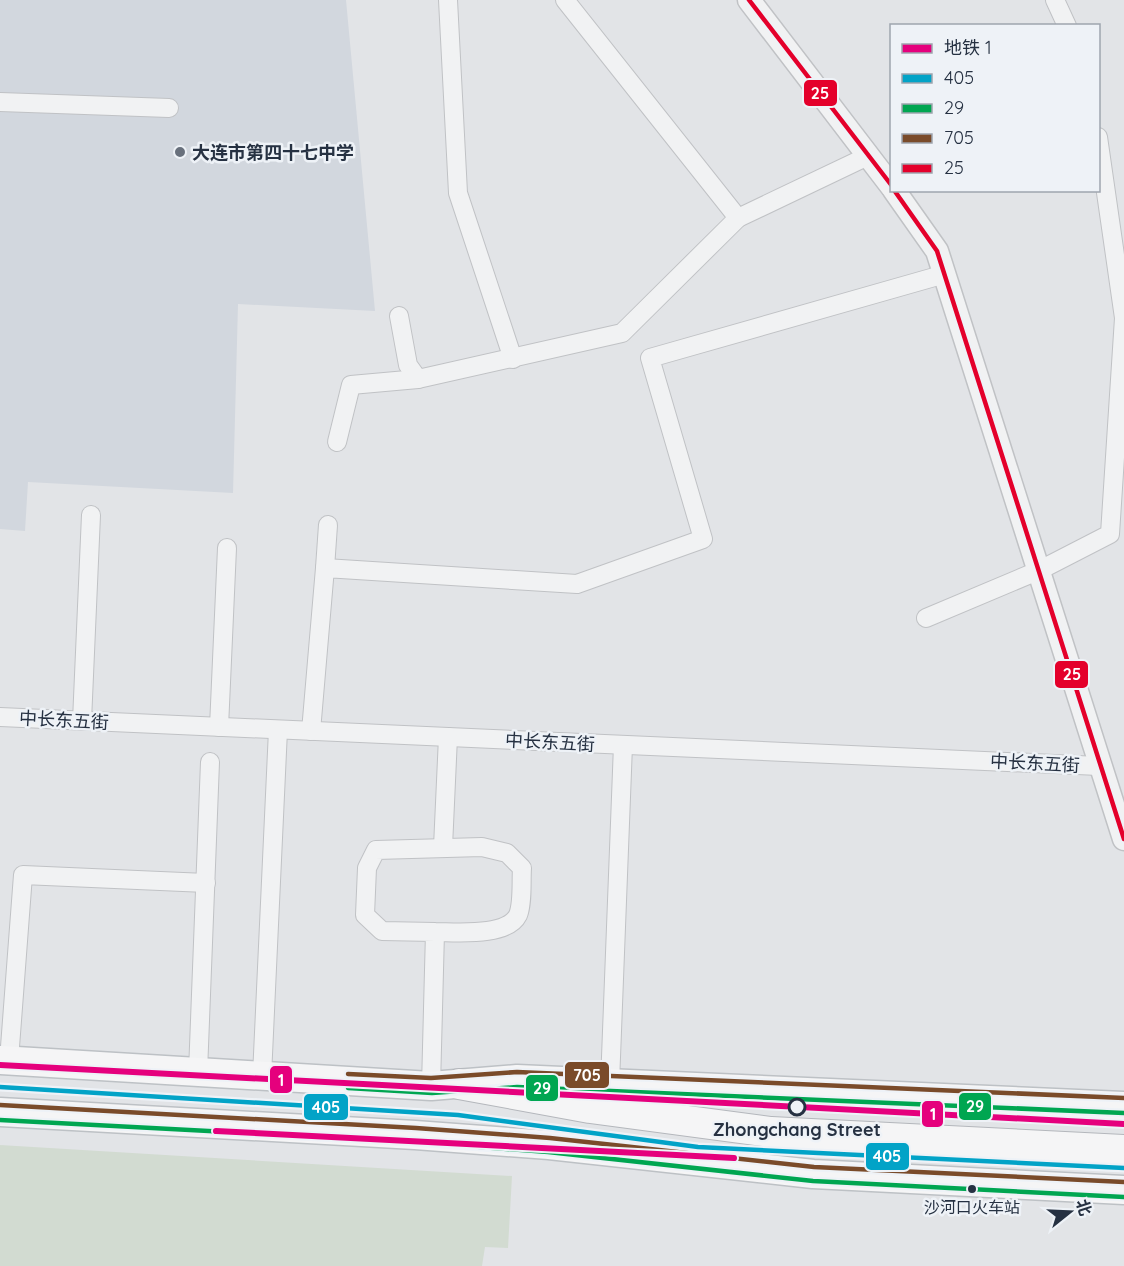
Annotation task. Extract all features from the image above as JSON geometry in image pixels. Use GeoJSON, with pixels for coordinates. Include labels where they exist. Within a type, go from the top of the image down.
{"type":"FeatureCollection","features":[{"type":"Feature","properties":{"kind":"highway"},"geometry":{"type":"LineString","coordinates":[[445,1085],[590,1108],[771,1132],[1124,1150]]}},
{"type":"Feature","properties":{"kind":"main road"},"geometry":{"type":"LineString","coordinates":[[5,1060],[445,1085],[517,1079],[1124,1106]]}},
{"type":"Feature","properties":{"kind":"main road"},"geometry":{"type":"LineString","coordinates":[[0,1112],[549,1145],[813,1174],[1124,1190]]}},
{"type":"Feature","properties":{"kind":"street"},"geometry":{"type":"LineString","coordinates":[[448,0],[458,193],[513,359]]}},
{"type":"Feature","properties":{"kind":"street"},"geometry":{"type":"LineString","coordinates":[[748,0],[890,186]]}},
{"type":"Feature","properties":{"kind":"street"},"geometry":{"type":"LineString","coordinates":[[1055,0],[1066,24]]}},
{"type":"Feature","properties":{"kind":"street"},"geometry":{"type":"LineString","coordinates":[[567,1],[738,218]]}},
{"type":"Feature","properties":{"kind":"street"},"geometry":{"type":"LineString","coordinates":[[0,102],[169,108]]}},
{"type":"Feature","properties":{"kind":"street"},"geometry":{"type":"LineString","coordinates":[[926,618],[1040,570],[1110,534],[1124,318],[1100,151]]}},
{"type":"Feature","properties":{"kind":"street"},"geometry":{"type":"LineString","coordinates":[[337,442],[351,385],[418,379],[622,333],[738,218],[868,156]]}},
{"type":"Feature","properties":{"kind":"street"},"geometry":{"type":"LineString","coordinates":[[895,192],[937,251],[1040,570],[1099,766],[1120,820],[1124,839]]}},
{"type":"Feature","properties":{"kind":"street"},"geometry":{"type":"LineString","coordinates":[[325,568],[577,584],[703,539],[650,358],[945,274]]}},
{"type":"Feature","properties":{"kind":"street"},"geometry":{"type":"LineString","coordinates":[[399,316],[408,365],[418,379]]}},
{"type":"Feature","properties":{"kind":"street"},"geometry":{"type":"LineString","coordinates":[[82,721],[91,515]]}},
{"type":"Feature","properties":{"kind":"street"},"geometry":{"type":"LineString","coordinates":[[311,731],[328,525]]}},
{"type":"Feature","properties":{"kind":"street"},"geometry":{"type":"LineString","coordinates":[[219,727],[227,548]]}},
{"type":"Feature","properties":{"kind":"street","name":"中长东五街"},"geometry":{"type":"LineString","coordinates":[[0,717],[1099,766]]}},
{"type":"Feature","properties":{"kind":"street"},"geometry":{"type":"LineString","coordinates":[[262,1076],[278,730]]}},
{"type":"Feature","properties":{"kind":"street"},"geometry":{"type":"LineString","coordinates":[[443,847],[448,737]]}},
{"type":"Feature","properties":{"kind":"street"},"geometry":{"type":"LineString","coordinates":[[610,1083],[623,745]]}},
{"type":"Feature","properties":{"kind":"street"},"geometry":{"type":"LineString","coordinates":[[198,1072],[210,762]]}},
{"type":"Feature","properties":{"kind":"street"},"geometry":{"type":"LineString","coordinates":[[482,846],[507,853],[522,868],[519,914],[510,925],[485,931],[435,932],[382,931],[365,915],[367,868],[376,849],[482,846]]}},
{"type":"Feature","properties":{"kind":"street"},"geometry":{"type":"LineString","coordinates":[[5,1060],[23,875],[206,883]]}},
{"type":"Feature","properties":{"kind":"street"},"geometry":{"type":"LineString","coordinates":[[435,932],[445,1085]]}},
{"type":"Feature","properties":{"kind":"shaded area","name":"大连市第四十七中学"},"geometry":{"type":"Polygon","coordinates":[[[0,0],[346,0],[375,311],[238,304],[233,493],[28,482],[25,531],[0,529],[0,0]]]}},
{"type":"Feature","properties":{"kind":"shaded area"},"geometry":{"type":"Polygon","coordinates":[[[0,1145],[512,1176],[508,1248],[485,1247],[482,1266],[0,1266],[0,1145]]]}},
{"type":"Feature","properties":{"kind":"metro line","name":"1"},"geometry":{"type":"LineString","coordinates":[[0,1065],[1124,1124]]}},
{"type":"Feature","properties":{"kind":"metro line","name":"1"},"geometry":{"type":"LineString","coordinates":[[216,1131],[734,1158]]}},
{"type":"Feature","properties":{"kind":"transit line","name":"25"},"geometry":{"type":"LineString","coordinates":[[749,0],[890,183]]}},
{"type":"Feature","properties":{"kind":"transit line","name":"25"},"geometry":{"type":"LineString","coordinates":[[895,192],[937,251],[1124,839]]}},
{"type":"Feature","properties":{"kind":"transit line","name":"705"},"geometry":{"type":"LineString","coordinates":[[348,1074],[431,1078],[517,1072],[1124,1098]]}},
{"type":"Feature","properties":{"kind":"transit line","name":"405"},"geometry":{"type":"LineString","coordinates":[[0,1087],[458,1115],[698,1147],[1124,1168]]}},
{"type":"Feature","properties":{"kind":"transit line","name":"29"},"geometry":{"type":"LineString","coordinates":[[348,1088],[432,1093],[517,1087],[1124,1113]]}},
{"type":"Feature","properties":{"kind":"transit line","name":"705"},"geometry":{"type":"LineString","coordinates":[[0,1105],[416,1128],[550,1138],[814,1167],[1124,1182]]}},
{"type":"Feature","properties":{"kind":"transit line","name":"29"},"geometry":{"type":"LineString","coordinates":[[0,1120],[415,1142],[548,1152],[813,1181],[1124,1197]]}},
{"type":"Feature","properties":{"kind":"place","name":"大连市第四十七中学"},"geometry":{"type":"Point","coordinates":[180,152]}},
{"type":"Feature","properties":{"kind":"place","name":"Zhongchang Street"},"geometry":{"type":"Point","coordinates":[797,1107]}},
{"type":"Feature","properties":{"kind":"place","name":"沙河口火车站"},"geometry":{"type":"Point","coordinates":[972,1189]}}]}
